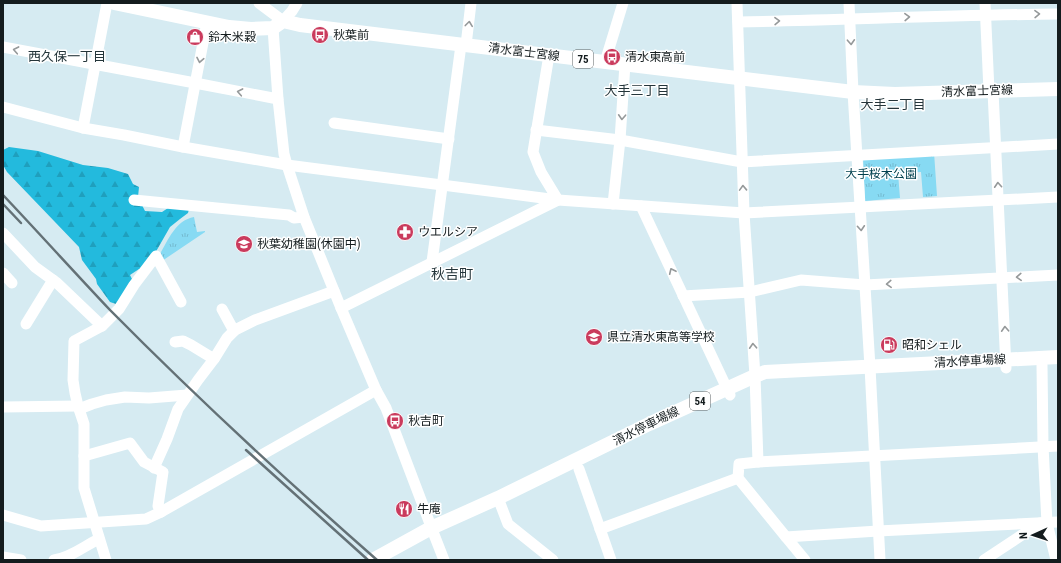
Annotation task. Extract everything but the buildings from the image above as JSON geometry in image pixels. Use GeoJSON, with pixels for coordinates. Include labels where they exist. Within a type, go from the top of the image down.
{"type":"FeatureCollection","features":[{"type":"Feature","properties":{"kind":"main road","name":"清水富士宮線"},"geometry":{"type":"LineString","coordinates":[[114,3],[229,27],[251,29],[278,24],[300,25],[853,92],[896,94],[1058,89]]}},
{"type":"Feature","properties":{"kind":"main road","name":"清水停車場線"},"geometry":{"type":"LineString","coordinates":[[1007,364],[1058,357]]}},
{"type":"Feature","properties":{"kind":"main road","name":"清水停車場線"},"geometry":{"type":"LineString","coordinates":[[499,503],[649,424],[755,380],[870,371],[1007,364],[1058,364]]}},
{"type":"Feature","properties":{"kind":"main road","name":"清水停車場線"},"geometry":{"type":"LineString","coordinates":[[373,560],[499,503],[579,469],[728,392]]}},
{"type":"Feature","properties":{"kind":"main road","name":"清水停車場線"},"geometry":{"type":"LineString","coordinates":[[390,560],[433,533]]}},
{"type":"Feature","properties":{"kind":"street"},"geometry":{"type":"LineString","coordinates":[[83,128],[107,3]]}},
{"type":"Feature","properties":{"kind":"street"},"geometry":{"type":"LineString","coordinates":[[259,3],[278,24],[278,99],[284,154],[304,217],[376,390],[388,413],[444,560]]}},
{"type":"Feature","properties":{"kind":"street"},"geometry":{"type":"LineString","coordinates":[[278,24],[292,11],[297,3]]}},
{"type":"Feature","properties":{"kind":"street"},"geometry":{"type":"LineString","coordinates":[[432,262],[448,139],[471,3]]}},
{"type":"Feature","properties":{"kind":"street"},"geometry":{"type":"LineString","coordinates":[[605,62],[623,3]]}},
{"type":"Feature","properties":{"kind":"street"},"geometry":{"type":"LineString","coordinates":[[737,3],[744,213],[755,380],[758,462]]}},
{"type":"Feature","properties":{"kind":"street"},"geometry":{"type":"LineString","coordinates":[[849,3],[880,560]]}},
{"type":"Feature","properties":{"kind":"street"},"geometry":{"type":"LineString","coordinates":[[985,3],[999,200],[1007,364]]}},
{"type":"Feature","properties":{"kind":"street"},"geometry":{"type":"LineString","coordinates":[[738,22],[850,20],[986,14],[1058,14]]}},
{"type":"Feature","properties":{"kind":"street"},"geometry":{"type":"LineString","coordinates":[[183,147],[207,22]]}},
{"type":"Feature","properties":{"kind":"street"},"geometry":{"type":"LineString","coordinates":[[3,47],[278,99]]}},
{"type":"Feature","properties":{"kind":"street"},"geometry":{"type":"LineString","coordinates":[[550,55],[533,152],[541,172],[558,200]]}},
{"type":"Feature","properties":{"kind":"street"},"geometry":{"type":"LineString","coordinates":[[613,204],[620,140],[624,64]]}},
{"type":"Feature","properties":{"kind":"street"},"geometry":{"type":"LineString","coordinates":[[3,107],[83,128],[287,165],[558,200],[744,213],[1058,198]]}},
{"type":"Feature","properties":{"kind":"street"},"geometry":{"type":"LineString","coordinates":[[334,123],[448,139]]}},
{"type":"Feature","properties":{"kind":"street"},"geometry":{"type":"LineString","coordinates":[[536,130],[620,140],[742,162],[1058,144]]}},
{"type":"Feature","properties":{"kind":"street"},"geometry":{"type":"LineString","coordinates":[[134,200],[289,215],[294,218],[304,217]]}},
{"type":"Feature","properties":{"kind":"street"},"geometry":{"type":"LineString","coordinates":[[342,308],[558,200]]}},
{"type":"Feature","properties":{"kind":"street"},"geometry":{"type":"LineString","coordinates":[[641,206],[728,392]]}},
{"type":"Feature","properties":{"kind":"street"},"geometry":{"type":"LineString","coordinates":[[3,233],[35,267],[57,283],[102,326]]}},
{"type":"Feature","properties":{"kind":"street"},"geometry":{"type":"LineString","coordinates":[[106,560],[84,488],[84,424],[78,407],[73,380],[74,342],[102,326],[119,309],[134,285],[156,256],[180,302]]}},
{"type":"Feature","properties":{"kind":"street"},"geometry":{"type":"LineString","coordinates":[[3,273],[12,283]]}},
{"type":"Feature","properties":{"kind":"street"},"geometry":{"type":"LineString","coordinates":[[683,296],[750,292],[801,280],[865,285],[1058,275]]}},
{"type":"Feature","properties":{"kind":"street"},"geometry":{"type":"LineString","coordinates":[[26,324],[53,280]]}},
{"type":"Feature","properties":{"kind":"street"},"geometry":{"type":"LineString","coordinates":[[154,468],[178,409],[214,359],[227,338],[234,331],[255,320],[334,291]]}},
{"type":"Feature","properties":{"kind":"street"},"geometry":{"type":"LineString","coordinates":[[222,309],[234,331]]}},
{"type":"Feature","properties":{"kind":"street"},"geometry":{"type":"LineString","coordinates":[[175,342],[183,341],[214,359]]}},
{"type":"Feature","properties":{"kind":"street"},"geometry":{"type":"LineString","coordinates":[[1042,365],[1043,446],[1049,523],[1056,560]]}},
{"type":"Feature","properties":{"kind":"street"},"geometry":{"type":"LineString","coordinates":[[3,515],[41,526],[146,519],[376,390]]}},
{"type":"Feature","properties":{"kind":"street"},"geometry":{"type":"LineString","coordinates":[[3,407],[78,407],[125,397],[149,398],[187,395]]}},
{"type":"Feature","properties":{"kind":"street"},"geometry":{"type":"LineString","coordinates":[[84,456],[130,444],[144,462],[163,472],[158,506],[160,512]]}},
{"type":"Feature","properties":{"kind":"street"},"geometry":{"type":"LineString","coordinates":[[805,560],[738,478],[739,464],[1058,446]]}},
{"type":"Feature","properties":{"kind":"street"},"geometry":{"type":"LineString","coordinates":[[579,469],[610,560]]}},
{"type":"Feature","properties":{"kind":"street"},"geometry":{"type":"LineString","coordinates":[[600,529],[738,478]]}},
{"type":"Feature","properties":{"kind":"street"},"geometry":{"type":"LineString","coordinates":[[499,503],[508,524],[553,560]]}},
{"type":"Feature","properties":{"kind":"street"},"geometry":{"type":"LineString","coordinates":[[786,537],[1049,523]]}},
{"type":"Feature","properties":{"kind":"street"},"geometry":{"type":"LineString","coordinates":[[984,560],[1049,523]]}},
{"type":"Feature","properties":{"kind":"street"},"geometry":{"type":"LineString","coordinates":[[54,560],[62,559],[73,554],[86,545],[99,539]]}},
{"type":"Feature","properties":{"kind":"street"},"geometry":{"type":"LineString","coordinates":[[3,557],[21,560]]}},
{"type":"Feature","properties":{"kind":"green space"},"geometry":{"type":"Polygon","coordinates":[[[9,147],[38,151],[83,165],[108,168],[128,174],[133,184],[139,187],[138,197],[145,211],[162,212],[171,206],[189,209],[188,213],[170,227],[154,255],[143,269],[139,269],[130,275],[133,281],[116,304],[110,302],[82,260],[79,247],[7,172],[3,165],[3,150],[9,147]]]}},
{"type":"Feature","properties":{"kind":"green space","name":"大手桜木公園"},"geometry":{"type":"Polygon","coordinates":[[[934,152],[937,196],[923,197],[921,172],[898,173],[900,198],[865,201],[863,157],[934,152]]]}},
{"type":"Feature","properties":{"kind":"green space"},"geometry":{"type":"Polygon","coordinates":[[[194,217],[197,232],[205,232],[162,261],[160,254],[173,231],[182,222],[194,217]]]}},
{"type":"Feature","properties":{"kind":"railway"},"geometry":{"type":"LineString","coordinates":[[3,195],[110,310],[175,375],[275,469],[377,560]]}},
{"type":"Feature","properties":{"kind":"railway"},"geometry":{"type":"LineString","coordinates":[[3,204],[21,223]]}},
{"type":"Feature","properties":{"kind":"railway"},"geometry":{"type":"LineString","coordinates":[[246,450],[368,560]]}},
{"type":"Feature","properties":{"kind":"place","name":"秋葉前"},"geometry":{"type":"Point","coordinates":[320,35]}},
{"type":"Feature","properties":{"kind":"place","name":"鈴木米穀"},"geometry":{"type":"Point","coordinates":[195,37]}},
{"type":"Feature","properties":{"kind":"place","name":"清水東高前"},"geometry":{"type":"Point","coordinates":[612,57]}},
{"type":"Feature","properties":{"kind":"place","name":"ウエルシア"},"geometry":{"type":"Point","coordinates":[405,232]}},
{"type":"Feature","properties":{"kind":"place","name":"秋葉幼稚園(休園中)"},"geometry":{"type":"Point","coordinates":[244,244]}},
{"type":"Feature","properties":{"kind":"place","name":"県立清水東高等学校"},"geometry":{"type":"Point","coordinates":[594,337]}},
{"type":"Feature","properties":{"kind":"place","name":"昭和シェル"},"geometry":{"type":"Point","coordinates":[889,345]}},
{"type":"Feature","properties":{"kind":"place","name":"秋吉町"},"geometry":{"type":"Point","coordinates":[395,421]}},
{"type":"Feature","properties":{"kind":"place","name":"牛庵"},"geometry":{"type":"Point","coordinates":[404,509]}},
{"type":"Feature","properties":{"kind":"district","name":"西久保一丁目"},"geometry":{"type":"Point","coordinates":[67,56]}},
{"type":"Feature","properties":{"kind":"district","name":"大手三丁目"},"geometry":{"type":"Point","coordinates":[637,90]}},
{"type":"Feature","properties":{"kind":"district","name":"大手二丁目"},"geometry":{"type":"Point","coordinates":[893,104]}},
{"type":"Feature","properties":{"kind":"district","name":"秋吉町"},"geometry":{"type":"Point","coordinates":[452,274]}}]}
